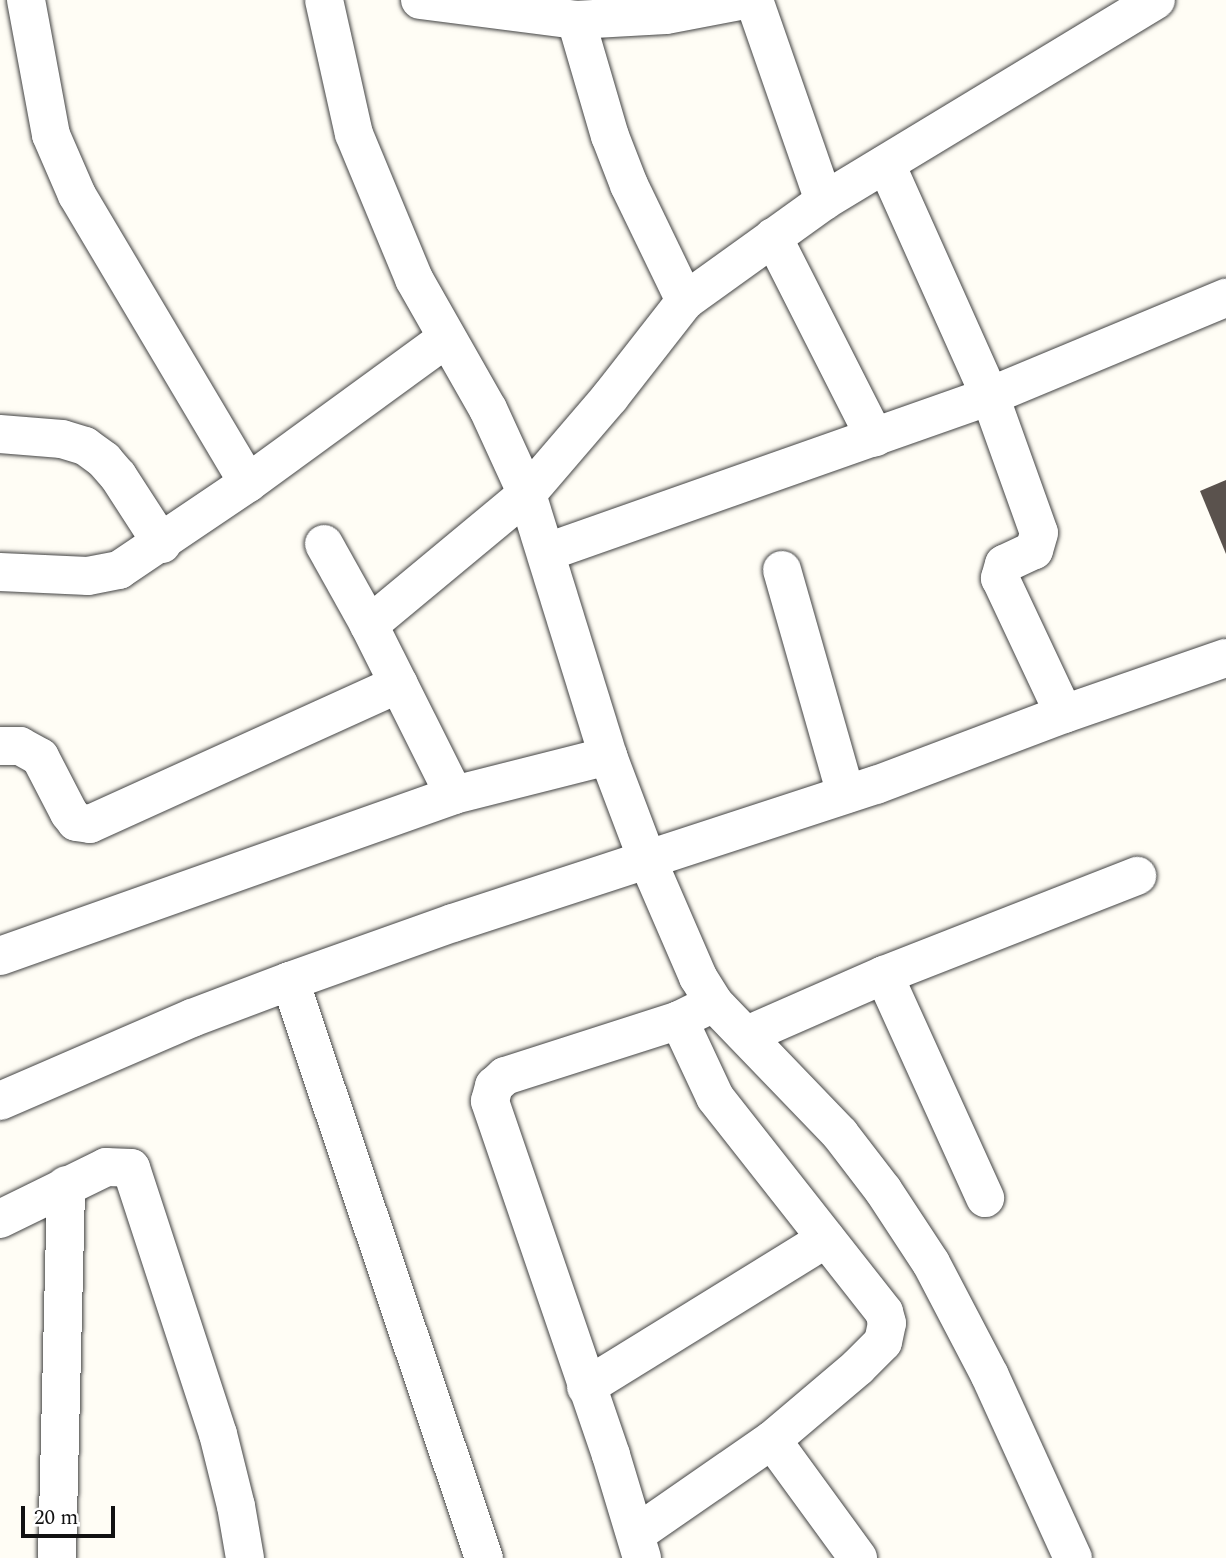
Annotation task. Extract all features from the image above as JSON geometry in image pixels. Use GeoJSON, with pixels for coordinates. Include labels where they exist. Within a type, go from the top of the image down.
{"type":"FeatureCollection","features":[{"type":"Feature","properties":{"kind":"street"},"geometry":{"type":"LineString","coordinates":[[26,0],[51,135],[78,195],[248,483]]}},
{"type":"Feature","properties":{"kind":"street"},"geometry":{"type":"LineString","coordinates":[[324,0],[354,134],[414,279],[488,410],[527,494],[547,552],[607,756],[647,859],[698,977],[714,1003],[840,1134],[883,1190],[930,1263],[990,1376],[1073,1558]]}},
{"type":"Feature","properties":{"kind":"street"},"geometry":{"type":"LineString","coordinates":[[420,0],[576,20],[629,9],[666,15],[745,0]]}},
{"type":"Feature","properties":{"kind":"street"},"geometry":{"type":"LineString","coordinates":[[754,0],[824,201]]}},
{"type":"Feature","properties":{"kind":"street"},"geometry":{"type":"LineString","coordinates":[[369,625],[527,494],[610,397],[685,301],[824,201],[1156,0]]}},
{"type":"Feature","properties":{"kind":"street"},"geometry":{"type":"LineString","coordinates":[[576,20],[610,136],[629,185],[685,301]]}},
{"type":"Feature","properties":{"kind":"street"},"geometry":{"type":"LineString","coordinates":[[886,164],[990,396],[1040,533],[1034,550],[1004,564],[1000,579],[1064,714]]}},
{"type":"Feature","properties":{"kind":"street"},"geometry":{"type":"LineString","coordinates":[[773,237],[875,438]]}},
{"type":"Feature","properties":{"kind":"street"},"geometry":{"type":"LineString","coordinates":[[547,552],[990,396],[1226,298]]}},
{"type":"Feature","properties":{"kind":"street"},"geometry":{"type":"LineString","coordinates":[[0,572],[104,574],[119,570],[162,544],[447,338]]}},
{"type":"Feature","properties":{"kind":"street"},"geometry":{"type":"LineString","coordinates":[[0,434],[62,439],[85,446],[104,460],[118,476],[162,544]]}},
{"type":"Feature","properties":{"kind":"street"},"geometry":{"type":"LineString","coordinates":[[324,544],[369,625],[454,795]]}},
{"type":"Feature","properties":{"kind":"street"},"geometry":{"type":"LineString","coordinates":[[782,570],[846,794]]}},
{"type":"Feature","properties":{"kind":"street"},"geometry":{"type":"LineString","coordinates":[[0,1101],[192,1018],[290,981],[846,794],[1226,658]]}},
{"type":"Feature","properties":{"kind":"street"},"geometry":{"type":"LineString","coordinates":[[0,746],[20,746],[40,757],[69,813],[83,825],[90,824],[399,684]]}},
{"type":"Feature","properties":{"kind":"street"},"geometry":{"type":"LineString","coordinates":[[0,956],[454,795],[607,756]]}},
{"type":"Feature","properties":{"kind":"street"},"geometry":{"type":"LineString","coordinates":[[747,1035],[884,975],[1137,876]]}},
{"type":"Feature","properties":{"kind":"street"},"geometry":{"type":"LineString","coordinates":[[884,975],[985,1198]]}},
{"type":"Feature","properties":{"kind":"street"},"geometry":{"type":"LineString","coordinates":[[290,981],[484,1558]]}},
{"type":"Feature","properties":{"kind":"street"},"geometry":{"type":"LineString","coordinates":[[679,1020],[715,1097],[884,1312],[887,1323],[883,1342],[772,1440],[639,1546],[492,1112],[494,1086],[505,1076],[679,1020],[714,1003]]}},
{"type":"Feature","properties":{"kind":"street"},"geometry":{"type":"LineString","coordinates":[[0,1219],[106,1167],[131,1168],[137,1178],[218,1434],[236,1506],[244,1558]]}},
{"type":"Feature","properties":{"kind":"street"},"geometry":{"type":"LineString","coordinates":[[57,1558],[66,1185]]}},
{"type":"Feature","properties":{"kind":"street"},"geometry":{"type":"LineString","coordinates":[[586,1387],[826,1239]]}},
{"type":"Feature","properties":{"kind":"street"},"geometry":{"type":"LineString","coordinates":[[772,1440],[858,1558]]}},
{"type":"Feature","properties":{"kind":"building"},"geometry":{"type":"Polygon","coordinates":[[[1226,480],[1226,554],[1200,491],[1226,480]]]}}]}
